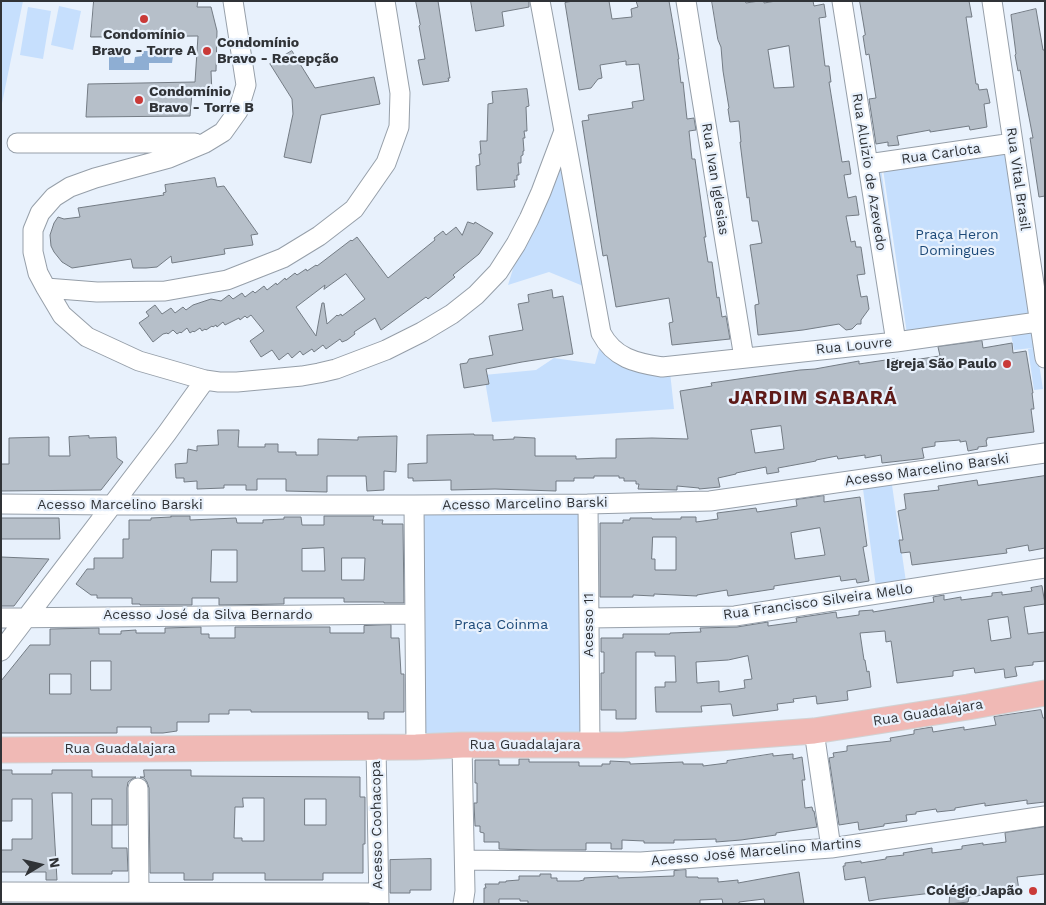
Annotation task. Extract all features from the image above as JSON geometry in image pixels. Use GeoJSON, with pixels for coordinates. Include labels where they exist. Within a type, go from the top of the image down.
{"type":"FeatureCollection","features":[{"type":"Feature","properties":{"kind":"main road","name":"Rua Guadalajara"},"geometry":{"type":"LineString","coordinates":[[1,750],[623,745],[814,731],[1045,694]]}},
{"type":"Feature","properties":{"kind":"street"},"geometry":{"type":"LineString","coordinates":[[233,1],[246,85],[238,111],[223,132],[206,143],[169,158],[95,178],[70,187],[54,197],[40,213],[33,230],[33,252],[38,273],[62,315],[87,337],[139,361],[205,380],[219,382],[302,376],[336,369],[380,343],[422,332],[452,314],[476,295],[498,272],[529,219],[564,131]]}},
{"type":"Feature","properties":{"kind":"street"},"geometry":{"type":"LineString","coordinates":[[46,288],[97,292],[165,291],[227,280],[283,258],[319,236],[354,209],[386,163],[399,127],[400,92],[385,1]]}},
{"type":"Feature","properties":{"kind":"street","name":"Rua Louvre"},"geometry":{"type":"LineString","coordinates":[[540,1],[601,332],[606,342],[625,357],[638,363],[662,367],[896,342],[1042,321]]}},
{"type":"Feature","properties":{"kind":"street","name":"Rua Ivan Iglesias"},"geometry":{"type":"LineString","coordinates":[[686,1],[744,358]]}},
{"type":"Feature","properties":{"kind":"street","name":"Rua Aluizio de Azevedo"},"geometry":{"type":"LineString","coordinates":[[842,1],[896,342]]}},
{"type":"Feature","properties":{"kind":"street","name":"Rua Vital Brasil"},"geometry":{"type":"LineString","coordinates":[[992,1],[1042,321],[1045,358]]}},
{"type":"Feature","properties":{"kind":"street"},"geometry":{"type":"LineString","coordinates":[[17,143],[206,143]]}},
{"type":"Feature","properties":{"kind":"street","name":"Rua Carlota"},"geometry":{"type":"LineString","coordinates":[[868,164],[1013,143]]}},
{"type":"Feature","properties":{"kind":"street"},"geometry":{"type":"LineString","coordinates":[[1,651],[167,433],[205,380]]}},
{"type":"Feature","properties":{"kind":"street","name":"Acesso Marcelino Barski"},"geometry":{"type":"LineString","coordinates":[[1,504],[414,505],[710,501],[1045,453]]}},
{"type":"Feature","properties":{"kind":"street","name":"Acesso 11"},"geometry":{"type":"LineString","coordinates":[[588,504],[590,745]]}},
{"type":"Feature","properties":{"kind":"street"},"geometry":{"type":"LineString","coordinates":[[414,505],[416,747]]}},
{"type":"Feature","properties":{"kind":"street","name":"Rua Francisco Silveira Mello"},"geometry":{"type":"LineString","coordinates":[[589,618],[735,616],[1045,568]]}},
{"type":"Feature","properties":{"kind":"street","name":"Acesso José da Silva Bernardo"},"geometry":{"type":"LineString","coordinates":[[1,618],[414,614]]}},
{"type":"Feature","properties":{"kind":"street"},"geometry":{"type":"LineString","coordinates":[[814,731],[831,848]]}},
{"type":"Feature","properties":{"kind":"street"},"geometry":{"type":"LineString","coordinates":[[462,745],[464,904]]}},
{"type":"Feature","properties":{"kind":"street","name":"Acesso Coohacopa"},"geometry":{"type":"LineString","coordinates":[[376,747],[378,898]]}},
{"type":"Feature","properties":{"kind":"street"},"geometry":{"type":"LineString","coordinates":[[138,788],[140,892]]}},
{"type":"Feature","properties":{"kind":"street","name":"Acesso José Marcelino Martins"},"geometry":{"type":"LineString","coordinates":[[464,860],[641,862],[831,848],[1045,816]]}},
{"type":"Feature","properties":{"kind":"street"},"geometry":{"type":"LineString","coordinates":[[1,892],[140,892],[378,898]]}},
{"type":"Feature","properties":{"kind":"green space"},"geometry":{"type":"Polygon","coordinates":[[[1,1],[23,1],[1,108],[1,1]]]}},
{"type":"Feature","properties":{"kind":"green space"},"geometry":{"type":"Polygon","coordinates":[[[59,6],[81,11],[73,50],[51,45],[59,6]]]}},
{"type":"Feature","properties":{"kind":"green space"},"geometry":{"type":"Polygon","coordinates":[[[28,7],[51,11],[43,59],[20,55],[28,7]]]}},
{"type":"Feature","properties":{"kind":"green space"},"geometry":{"type":"Polygon","coordinates":[[[563,150],[588,288],[549,272],[508,285],[516,259],[563,150]]]}},
{"type":"Feature","properties":{"kind":"green space","name":"Praça Heron Domingues"},"geometry":{"type":"Polygon","coordinates":[[[1007,152],[1031,317],[907,334],[883,169],[1007,152]]]}},
{"type":"Feature","properties":{"kind":"green space"},"geometry":{"type":"Polygon","coordinates":[[[881,169],[905,334],[900,334],[873,170],[881,169]]]}},
{"type":"Feature","properties":{"kind":"green space"},"geometry":{"type":"Polygon","coordinates":[[[1033,326],[1043,389],[1034,390],[1028,349],[1032,348],[1014,350],[1010,329],[1033,326]]]}},
{"type":"Feature","properties":{"kind":"green space"},"geometry":{"type":"Polygon","coordinates":[[[600,346],[670,372],[674,409],[492,422],[484,375],[536,370],[554,358],[595,364],[600,346]]]}},
{"type":"Feature","properties":{"kind":"green space"},"geometry":{"type":"Polygon","coordinates":[[[892,485],[906,582],[876,587],[863,489],[892,485]]]}},
{"type":"Feature","properties":{"kind":"green space","name":"Praça Coinma"},"geometry":{"type":"Polygon","coordinates":[[[421,514],[580,514],[580,737],[421,737],[421,514]]]}},
{"type":"Feature","properties":{"kind":"shaded area"},"geometry":{"type":"Polygon","coordinates":[[[109,50],[124,50],[124,63],[134,63],[135,57],[142,56],[142,51],[149,51],[149,56],[173,56],[172,63],[149,63],[149,70],[109,70],[109,50]]]}},
{"type":"Feature","properties":{"kind":"building"},"geometry":{"type":"Polygon","coordinates":[[[94,1],[198,1],[197,7],[211,7],[217,31],[216,71],[211,71],[212,94],[192,93],[190,116],[86,117],[88,84],[195,82],[198,36],[91,37],[94,1]]]}},
{"type":"Feature","properties":{"kind":"building"},"geometry":{"type":"Polygon","coordinates":[[[416,1],[438,1],[449,81],[423,85],[418,60],[425,59],[416,1]]]}},
{"type":"Feature","properties":{"kind":"building"},"geometry":{"type":"Polygon","coordinates":[[[471,1],[529,1],[529,7],[502,12],[504,26],[476,31],[471,1]]]}},
{"type":"Feature","properties":{"kind":"building"},"geometry":{"type":"Polygon","coordinates":[[[573,1],[609,1],[612,19],[632,17],[631,9],[638,7],[636,1],[669,1],[681,83],[683,82],[687,119],[694,118],[696,130],[689,131],[692,159],[695,159],[708,262],[712,262],[717,298],[719,297],[722,317],[726,316],[730,339],[672,345],[669,323],[673,322],[669,298],[616,307],[607,255],[603,256],[582,121],[589,120],[588,115],[633,108],[632,102],[644,100],[639,64],[626,65],[626,61],[600,65],[602,78],[598,79],[591,88],[579,90],[565,3],[573,1]]]}},
{"type":"Feature","properties":{"kind":"building"},"geometry":{"type":"Polygon","coordinates":[[[712,1],[745,1],[746,3],[764,1],[764,3],[776,1],[813,1],[814,6],[824,4],[826,17],[819,18],[825,66],[829,66],[831,82],[829,82],[842,162],[849,161],[851,174],[844,175],[848,198],[856,196],[859,215],[846,216],[851,242],[855,241],[856,247],[861,247],[865,274],[857,275],[861,297],[867,296],[869,309],[861,320],[861,324],[857,324],[852,329],[846,330],[839,324],[758,335],[755,305],[759,304],[750,245],[762,243],[758,221],[752,221],[749,197],[747,198],[739,121],[730,122],[721,47],[718,40],[712,1]],[[789,46],[768,50],[774,88],[794,87],[789,46]]]}},
{"type":"Feature","properties":{"kind":"building"},"geometry":{"type":"Polygon","coordinates":[[[860,1],[969,1],[972,17],[966,17],[976,84],[978,84],[979,90],[987,89],[990,103],[984,104],[987,127],[970,130],[969,126],[930,132],[930,130],[897,136],[899,145],[888,146],[888,142],[876,144],[869,99],[876,98],[869,54],[866,55],[860,1]]]}},
{"type":"Feature","properties":{"kind":"building"},"geometry":{"type":"Polygon","coordinates":[[[1036,9],[1043,50],[1045,50],[1045,196],[1039,197],[1030,138],[1033,138],[1020,70],[1018,71],[1015,55],[1011,15],[1036,9]]]}},
{"type":"Feature","properties":{"kind":"building"},"geometry":{"type":"Polygon","coordinates":[[[292,51],[315,88],[374,77],[380,104],[321,115],[311,163],[284,157],[293,114],[292,99],[270,64],[292,51]]]}},
{"type":"Feature","properties":{"kind":"building"},"geometry":{"type":"Polygon","coordinates":[[[527,89],[529,106],[526,107],[527,131],[524,131],[524,151],[521,156],[521,163],[518,163],[519,175],[517,175],[517,180],[514,180],[515,187],[477,190],[476,166],[480,165],[480,141],[487,141],[488,104],[493,103],[492,92],[527,89]]]}},
{"type":"Feature","properties":{"kind":"building"},"geometry":{"type":"Polygon","coordinates":[[[215,178],[217,187],[224,186],[258,234],[251,235],[253,245],[224,249],[225,254],[172,263],[171,256],[157,267],[146,268],[133,268],[131,259],[72,268],[62,262],[51,246],[50,235],[58,217],[64,219],[80,217],[78,208],[164,195],[163,193],[166,192],[165,185],[215,178]]]}},
{"type":"Feature","properties":{"kind":"building"},"geometry":{"type":"Polygon","coordinates":[[[468,222],[474,224],[475,222],[493,233],[479,254],[428,299],[426,297],[381,330],[375,318],[354,332],[355,334],[347,340],[342,342],[340,339],[326,349],[323,345],[314,352],[312,349],[303,355],[300,351],[292,358],[288,353],[279,360],[272,350],[261,357],[250,341],[264,331],[251,315],[247,318],[245,316],[240,320],[239,318],[225,325],[223,322],[217,327],[216,325],[212,326],[202,331],[200,328],[190,333],[187,328],[177,334],[173,330],[168,334],[163,334],[153,342],[139,323],[149,316],[146,312],[155,305],[162,314],[171,308],[175,313],[183,307],[186,310],[193,305],[211,299],[221,301],[229,295],[233,299],[242,293],[245,297],[253,291],[255,293],[264,286],[267,290],[295,273],[297,275],[306,269],[307,271],[317,266],[357,237],[388,278],[435,240],[434,238],[443,231],[446,235],[456,227],[462,235],[468,222]],[[346,274],[324,289],[325,285],[296,307],[316,336],[322,303],[324,303],[327,324],[337,315],[341,314],[342,316],[365,299],[346,274]]]}},
{"type":"Feature","properties":{"kind":"building"},"geometry":{"type":"Polygon","coordinates":[[[552,290],[553,298],[563,296],[573,354],[486,369],[489,384],[464,388],[460,364],[467,363],[469,359],[493,355],[489,336],[523,330],[518,304],[529,302],[528,295],[552,290]]]}},
{"type":"Feature","properties":{"kind":"building"},"geometry":{"type":"Polygon","coordinates":[[[982,341],[983,348],[1012,343],[1013,353],[1026,351],[1033,393],[1034,409],[1031,409],[1034,432],[987,438],[987,446],[968,451],[966,441],[935,442],[935,446],[922,448],[924,458],[918,459],[882,463],[881,455],[865,458],[865,455],[838,459],[837,456],[778,468],[779,472],[767,474],[766,467],[718,478],[720,487],[699,489],[677,486],[677,490],[638,489],[639,484],[636,484],[636,481],[624,481],[624,478],[619,478],[619,476],[594,476],[594,478],[574,478],[574,481],[556,481],[556,491],[451,490],[451,480],[413,481],[413,478],[408,478],[408,464],[427,463],[427,435],[493,435],[493,440],[514,439],[514,437],[535,438],[535,456],[576,456],[576,459],[616,458],[616,439],[688,439],[680,391],[712,386],[711,383],[859,361],[859,364],[899,358],[900,362],[940,356],[938,347],[982,341]],[[781,426],[751,430],[755,453],[784,449],[781,426]]]}},
{"type":"Feature","properties":{"kind":"building"},"geometry":{"type":"Polygon","coordinates":[[[218,430],[239,430],[238,447],[265,447],[265,444],[278,444],[278,452],[296,452],[296,455],[318,455],[318,439],[358,440],[358,437],[397,436],[396,472],[384,471],[384,490],[367,491],[366,476],[327,476],[327,492],[286,491],[286,479],[257,479],[257,490],[246,490],[246,485],[224,485],[224,488],[197,489],[197,481],[184,482],[184,478],[176,478],[175,464],[187,463],[188,449],[197,451],[197,446],[218,445],[218,430]]]}},
{"type":"Feature","properties":{"kind":"building"},"geometry":{"type":"Polygon","coordinates":[[[89,436],[89,438],[116,437],[117,458],[123,462],[101,490],[1,491],[1,464],[9,464],[9,438],[49,437],[49,456],[70,456],[69,437],[89,436]]]}},
{"type":"Feature","properties":{"kind":"building"},"geometry":{"type":"Polygon","coordinates":[[[1045,476],[1045,548],[1029,551],[1028,545],[1006,549],[1007,553],[912,565],[910,552],[901,553],[899,540],[903,540],[898,511],[906,509],[904,494],[939,490],[938,486],[977,480],[978,485],[1045,476]]]}},
{"type":"Feature","properties":{"kind":"building"},"geometry":{"type":"Polygon","coordinates":[[[824,496],[824,502],[860,497],[867,546],[863,547],[869,581],[857,583],[856,579],[841,581],[840,576],[774,586],[774,589],[728,596],[727,590],[697,596],[654,594],[654,596],[600,597],[600,523],[623,523],[623,520],[630,520],[630,518],[681,519],[681,517],[696,517],[696,522],[718,519],[717,513],[756,508],[757,512],[797,506],[796,500],[824,496]],[[820,528],[791,533],[795,559],[825,555],[820,528]],[[653,537],[652,559],[655,559],[655,570],[676,570],[676,537],[653,537]]]}},
{"type":"Feature","properties":{"kind":"building"},"geometry":{"type":"Polygon","coordinates":[[[190,516],[190,520],[236,518],[237,523],[263,523],[263,520],[301,517],[302,525],[324,525],[324,516],[374,516],[373,520],[383,520],[382,524],[403,524],[404,603],[344,602],[344,598],[284,598],[284,604],[219,605],[219,598],[192,598],[192,605],[140,605],[132,604],[132,598],[97,598],[97,595],[91,595],[76,584],[87,569],[94,569],[94,558],[123,558],[123,539],[129,539],[129,520],[151,520],[151,518],[190,516]],[[324,548],[302,549],[302,571],[325,571],[324,548]],[[212,550],[211,582],[237,582],[237,550],[212,550]],[[342,558],[342,580],[364,580],[365,558],[342,558]]]}},
{"type":"Feature","properties":{"kind":"building"},"geometry":{"type":"Polygon","coordinates":[[[1,518],[59,518],[60,539],[1,539],[1,518]]]}},
{"type":"Feature","properties":{"kind":"building"},"geometry":{"type":"Polygon","coordinates":[[[1,557],[49,559],[14,606],[1,606],[1,557]]]}},
{"type":"Feature","properties":{"kind":"building"},"geometry":{"type":"Polygon","coordinates":[[[1042,586],[1045,604],[1024,607],[1028,634],[1045,632],[1045,661],[1033,662],[1033,665],[1015,667],[1017,676],[1005,678],[1004,669],[975,673],[974,668],[953,671],[953,676],[897,683],[891,641],[886,642],[885,631],[860,633],[871,687],[847,691],[848,700],[817,704],[816,696],[793,699],[794,702],[777,704],[778,710],[733,716],[731,704],[701,706],[702,712],[656,712],[655,687],[665,687],[665,682],[676,682],[675,656],[655,656],[655,652],[636,652],[636,719],[616,719],[616,710],[601,710],[601,673],[604,673],[604,652],[601,652],[601,638],[623,638],[623,634],[701,632],[700,628],[737,627],[768,622],[768,626],[797,622],[796,618],[836,612],[837,618],[859,615],[859,611],[873,610],[873,612],[934,602],[933,597],[944,595],[944,600],[961,597],[961,600],[992,596],[992,593],[1002,592],[1002,595],[1032,591],[1031,588],[1042,586]],[[1008,617],[988,620],[991,641],[1011,638],[1008,617]],[[748,656],[728,660],[696,662],[697,683],[719,681],[719,692],[745,688],[744,680],[752,679],[748,656]]]}},
{"type":"Feature","properties":{"kind":"building"},"geometry":{"type":"Polygon","coordinates":[[[391,625],[391,638],[399,638],[401,674],[404,674],[404,712],[384,712],[384,719],[368,719],[368,712],[251,712],[251,710],[229,710],[229,714],[209,714],[209,722],[177,722],[177,731],[163,733],[151,733],[151,727],[117,727],[117,733],[1,733],[1,681],[30,645],[50,645],[50,629],[99,628],[99,634],[121,634],[121,631],[136,630],[136,633],[165,633],[165,628],[201,627],[201,634],[209,634],[209,638],[235,638],[235,627],[330,627],[330,633],[364,633],[364,626],[391,625]],[[91,661],[91,690],[111,690],[111,661],[91,661]],[[50,674],[50,694],[71,694],[71,674],[50,674]]]}},
{"type":"Feature","properties":{"kind":"building"},"geometry":{"type":"Polygon","coordinates":[[[1041,710],[1043,718],[1045,718],[1045,802],[1027,804],[1027,800],[985,806],[985,803],[955,808],[955,810],[937,812],[936,809],[916,812],[916,814],[906,815],[907,821],[859,830],[858,822],[839,825],[829,758],[834,757],[833,753],[847,751],[847,746],[891,741],[890,738],[914,734],[914,730],[932,727],[933,732],[964,727],[964,730],[996,725],[994,717],[1041,710]]]}},
{"type":"Feature","properties":{"kind":"building"},"geometry":{"type":"Polygon","coordinates":[[[773,754],[773,756],[793,754],[793,759],[802,757],[805,780],[802,780],[805,808],[812,807],[817,827],[741,840],[716,842],[716,839],[674,840],[674,843],[644,843],[644,841],[622,840],[622,849],[611,849],[611,843],[586,843],[586,850],[539,850],[499,849],[499,842],[484,842],[484,833],[480,832],[480,826],[475,826],[474,803],[477,803],[477,783],[475,783],[475,760],[499,760],[499,765],[519,765],[519,759],[529,759],[529,762],[579,762],[579,766],[602,766],[602,764],[610,764],[610,761],[630,762],[630,764],[683,762],[683,764],[703,764],[703,766],[773,754]]]}},
{"type":"Feature","properties":{"kind":"building"},"geometry":{"type":"Polygon","coordinates":[[[1,770],[12,770],[12,774],[52,774],[52,770],[92,770],[92,777],[136,777],[128,782],[127,825],[112,825],[112,848],[127,848],[128,871],[112,871],[112,874],[72,874],[72,793],[52,793],[57,880],[46,880],[46,872],[1,872],[1,850],[12,850],[12,839],[32,839],[32,799],[12,799],[12,821],[1,821],[1,770]],[[92,799],[92,825],[112,825],[112,799],[92,799]]]}},
{"type":"Feature","properties":{"kind":"building"},"geometry":{"type":"Polygon","coordinates":[[[144,770],[191,770],[191,776],[360,777],[360,797],[365,797],[363,873],[323,873],[323,880],[265,880],[265,873],[213,873],[213,880],[184,880],[184,873],[150,873],[149,788],[144,778],[140,777],[144,777],[144,770]],[[243,798],[243,807],[235,807],[234,838],[242,838],[242,841],[264,841],[264,798],[243,798]],[[305,799],[305,825],[326,825],[326,799],[305,799]]]}},
{"type":"Feature","properties":{"kind":"building"},"geometry":{"type":"Polygon","coordinates":[[[1045,827],[1045,874],[1017,877],[1019,890],[969,897],[968,902],[949,904],[950,891],[869,901],[865,877],[845,880],[843,866],[845,866],[845,863],[861,861],[861,863],[886,859],[886,857],[932,848],[932,853],[962,849],[962,846],[1006,842],[1005,833],[1045,827]]]}},
{"type":"Feature","properties":{"kind":"building"},"geometry":{"type":"Polygon","coordinates":[[[431,859],[431,890],[410,890],[410,893],[390,893],[390,860],[431,859]]]}},
{"type":"Feature","properties":{"kind":"building"},"geometry":{"type":"Polygon","coordinates":[[[686,870],[686,877],[718,878],[718,882],[738,880],[738,883],[799,872],[804,904],[765,904],[764,899],[739,902],[739,904],[723,904],[722,899],[700,900],[700,904],[528,904],[528,901],[520,901],[520,899],[499,899],[499,904],[484,904],[485,884],[499,884],[499,882],[519,880],[519,876],[551,874],[551,878],[557,878],[557,881],[579,881],[584,880],[584,878],[618,876],[618,878],[674,876],[674,871],[686,870]]]}},
{"type":"Feature","properties":{"kind":"place","name":"Condomínio Bravo - Torre A"},"geometry":{"type":"Point","coordinates":[144,19]}},
{"type":"Feature","properties":{"kind":"place","name":"Condomínio Bravo - Recepção"},"geometry":{"type":"Point","coordinates":[207,51]}},
{"type":"Feature","properties":{"kind":"place","name":"Condomínio Bravo - Torre B"},"geometry":{"type":"Point","coordinates":[139,100]}},
{"type":"Feature","properties":{"kind":"place","name":"Igreja São Paulo"},"geometry":{"type":"Point","coordinates":[1007,364]}},
{"type":"Feature","properties":{"kind":"place","name":"Colégio Japão"},"geometry":{"type":"Point","coordinates":[1033,891]}},
{"type":"Feature","properties":{"kind":"district","name":"JARDIM SABARÁ"},"geometry":{"type":"Point","coordinates":[813,398]}}]}
